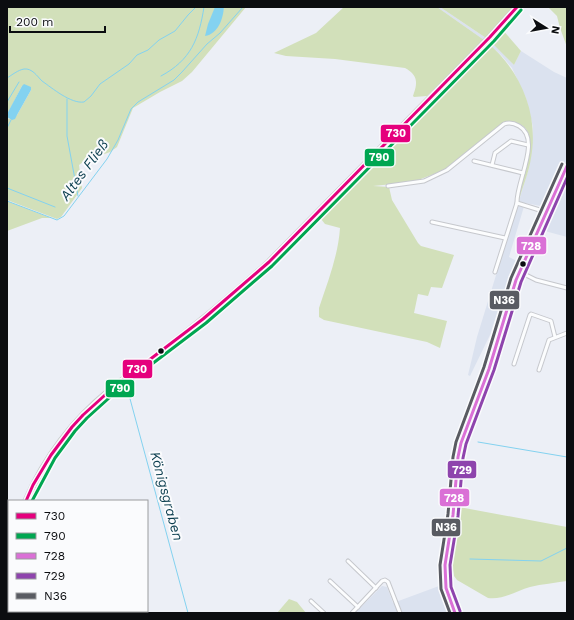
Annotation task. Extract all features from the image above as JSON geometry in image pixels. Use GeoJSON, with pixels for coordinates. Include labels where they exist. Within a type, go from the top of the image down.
{"type":"FeatureCollection","features":[{"type":"Feature","properties":{"kind":"main road"},"geometry":{"type":"LineString","coordinates":[[26,500],[34,483],[52,453],[80,419],[109,390],[159,354],[216,308],[282,250],[490,37],[517,7]]}},
{"type":"Feature","properties":{"kind":"main road"},"geometry":{"type":"LineString","coordinates":[[455,613],[446,588],[445,565],[453,516],[460,450],[467,426],[489,369],[520,272],[567,166]]}},
{"type":"Feature","properties":{"kind":"street"},"geometry":{"type":"LineString","coordinates":[[388,186],[424,181],[448,170],[507,122],[524,130],[527,135],[528,146],[523,173],[517,194],[517,202],[495,272]]}},
{"type":"Feature","properties":{"kind":"street"},"geometry":{"type":"LineString","coordinates":[[492,165],[495,153],[511,141],[528,146]]}},
{"type":"Feature","properties":{"kind":"street"},"geometry":{"type":"LineString","coordinates":[[474,160],[523,173]]}},
{"type":"Feature","properties":{"kind":"street"},"geometry":{"type":"LineString","coordinates":[[517,202],[546,212]]}},
{"type":"Feature","properties":{"kind":"street"},"geometry":{"type":"LineString","coordinates":[[432,222],[505,238]]}},
{"type":"Feature","properties":{"kind":"street"},"geometry":{"type":"LineString","coordinates":[[520,272],[536,280],[567,288]]}},
{"type":"Feature","properties":{"kind":"street"},"geometry":{"type":"LineString","coordinates":[[514,364],[531,314],[551,321],[555,337]]}},
{"type":"Feature","properties":{"kind":"street"},"geometry":{"type":"LineString","coordinates":[[539,370],[547,342],[555,337],[567,333]]}},
{"type":"Feature","properties":{"kind":"street"},"geometry":{"type":"LineString","coordinates":[[348,561],[376,588]]}},
{"type":"Feature","properties":{"kind":"street"},"geometry":{"type":"LineString","coordinates":[[352,613],[382,581],[385,580],[388,582],[400,613]]}},
{"type":"Feature","properties":{"kind":"street"},"geometry":{"type":"LineString","coordinates":[[330,581],[358,607]]}},
{"type":"Feature","properties":{"kind":"street"},"geometry":{"type":"LineString","coordinates":[[311,601],[324,613]]}},
{"type":"Feature","properties":{"kind":"shaded area"},"geometry":{"type":"Polygon","coordinates":[[[437,7],[440,7],[486,38],[514,65],[521,51],[554,72],[567,78],[567,163],[546,207],[525,203],[509,257],[519,262],[511,284],[508,285],[502,297],[490,335],[470,376],[468,375],[477,337],[529,168],[533,127],[526,98],[512,68],[501,55],[484,40],[437,7]]]}},
{"type":"Feature","properties":{"kind":"shaded area"},"geometry":{"type":"Polygon","coordinates":[[[567,174],[567,237],[541,230],[567,174]]]}},
{"type":"Feature","properties":{"kind":"shaded area"},"geometry":{"type":"Polygon","coordinates":[[[382,586],[387,587],[393,603],[439,586],[440,593],[448,613],[355,613],[382,586]]]}},
{"type":"Feature","properties":{"kind":"green space"},"geometry":{"type":"Polygon","coordinates":[[[7,7],[215,7],[223,11],[224,7],[246,7],[192,72],[182,81],[133,108],[117,147],[110,152],[83,162],[79,165],[82,188],[61,217],[57,219],[7,200],[7,117],[9,119],[17,115],[31,90],[30,87],[22,86],[7,115],[7,7]]]}},
{"type":"Feature","properties":{"kind":"green space"},"geometry":{"type":"Polygon","coordinates":[[[344,7],[437,7],[484,40],[427,96],[414,97],[416,80],[415,77],[405,68],[335,59],[286,56],[274,53],[316,33],[344,7]]]}},
{"type":"Feature","properties":{"kind":"green space"},"geometry":{"type":"Polygon","coordinates":[[[440,7],[514,7],[486,38],[440,7]]]}},
{"type":"Feature","properties":{"kind":"green space"},"geometry":{"type":"Polygon","coordinates":[[[548,7],[567,7],[567,47],[557,16],[548,7]]]}},
{"type":"Feature","properties":{"kind":"green space"},"geometry":{"type":"Polygon","coordinates":[[[502,29],[521,51],[514,65],[490,41],[502,29]]]}},
{"type":"Feature","properties":{"kind":"green space"},"geometry":{"type":"Polygon","coordinates":[[[488,43],[500,54],[510,67],[525,95],[530,110],[533,142],[531,158],[519,200],[518,195],[529,152],[529,137],[523,126],[518,123],[508,121],[497,127],[447,169],[413,182],[373,186],[389,187],[392,200],[421,246],[454,255],[442,288],[431,287],[428,296],[418,294],[414,313],[447,321],[440,348],[427,342],[324,320],[319,317],[319,308],[335,258],[340,228],[325,224],[321,219],[326,208],[338,195],[355,181],[356,177],[488,43]]]}},
{"type":"Feature","properties":{"kind":"green space"},"geometry":{"type":"Polygon","coordinates":[[[7,201],[51,218],[42,218],[7,231],[7,201]]]}},
{"type":"Feature","properties":{"kind":"green space"},"geometry":{"type":"Polygon","coordinates":[[[522,275],[525,278],[521,283],[499,362],[489,379],[467,436],[461,462],[457,507],[455,509],[463,443],[488,378],[518,281],[522,275]]]}},
{"type":"Feature","properties":{"kind":"green space"},"geometry":{"type":"Polygon","coordinates":[[[459,507],[567,527],[567,581],[530,587],[499,598],[488,598],[457,580],[454,576],[451,559],[459,507]]]}},
{"type":"Feature","properties":{"kind":"green space"},"geometry":{"type":"Polygon","coordinates":[[[289,599],[297,602],[306,613],[277,613],[289,599]]]}},
{"type":"Feature","properties":{"kind":"water"},"geometry":{"type":"Polygon","coordinates":[[[215,7],[224,7],[221,21],[210,35],[205,36],[208,24],[215,7]]]}},
{"type":"Feature","properties":{"kind":"water"},"geometry":{"type":"Polygon","coordinates":[[[24,84],[31,87],[31,90],[15,119],[12,120],[7,117],[7,114],[24,84]]]}},
{"type":"Feature","properties":{"kind":"waterway"},"geometry":{"type":"LineString","coordinates":[[7,78],[17,71],[27,69],[62,95],[73,101],[84,102],[91,96],[100,84],[129,64],[137,55],[148,50],[159,40],[175,31],[196,7]]}},
{"type":"Feature","properties":{"kind":"waterway"},"geometry":{"type":"LineString","coordinates":[[161,76],[180,63],[192,48],[199,29],[204,7]]}},
{"type":"Feature","properties":{"kind":"waterway","name":"Altes Fließ"},"geometry":{"type":"LineString","coordinates":[[7,201],[57,220],[64,216],[107,159],[118,140],[131,109],[138,102],[174,80],[243,7]]}},
{"type":"Feature","properties":{"kind":"waterway"},"geometry":{"type":"LineString","coordinates":[[7,102],[19,82]]}},
{"type":"Feature","properties":{"kind":"waterway"},"geometry":{"type":"LineString","coordinates":[[67,99],[67,136],[78,196]]}},
{"type":"Feature","properties":{"kind":"waterway"},"geometry":{"type":"LineString","coordinates":[[7,128],[11,120]]}},
{"type":"Feature","properties":{"kind":"waterway"},"geometry":{"type":"LineString","coordinates":[[7,188],[55,207]]}},
{"type":"Feature","properties":{"kind":"waterway","name":"Königsgraben"},"geometry":{"type":"LineString","coordinates":[[126,384],[188,613]]}},
{"type":"Feature","properties":{"kind":"waterway"},"geometry":{"type":"LineString","coordinates":[[478,442],[567,457]]}},
{"type":"Feature","properties":{"kind":"waterway"},"geometry":{"type":"LineString","coordinates":[[470,559],[541,561],[567,548]]}},
{"type":"Feature","properties":{"kind":"transit line","name":"730"},"geometry":{"type":"LineString","coordinates":[[26,500],[33,485],[51,455],[83,415],[115,386],[203,319],[269,262],[490,37],[517,7]]}},
{"type":"Feature","properties":{"kind":"transit line","name":"790"},"geometry":{"type":"LineString","coordinates":[[33,500],[55,458],[75,431],[87,418],[119,389],[206,323],[272,266],[494,41],[521,10]]}},
{"type":"Feature","properties":{"kind":"transit line","name":"N36"},"geometry":{"type":"LineString","coordinates":[[450,613],[441,589],[440,565],[448,514],[453,457],[456,442],[484,367],[511,278],[562,164]]}},
{"type":"Feature","properties":{"kind":"transit line","name":"728"},"geometry":{"type":"LineString","coordinates":[[455,613],[446,588],[445,565],[453,515],[458,457],[461,443],[489,369],[516,280],[567,166]]}},
{"type":"Feature","properties":{"kind":"transit line","name":"729"},"geometry":{"type":"LineString","coordinates":[[460,611],[451,587],[450,565],[458,516],[463,458],[466,444],[494,370],[521,282],[567,178]]}}]}
